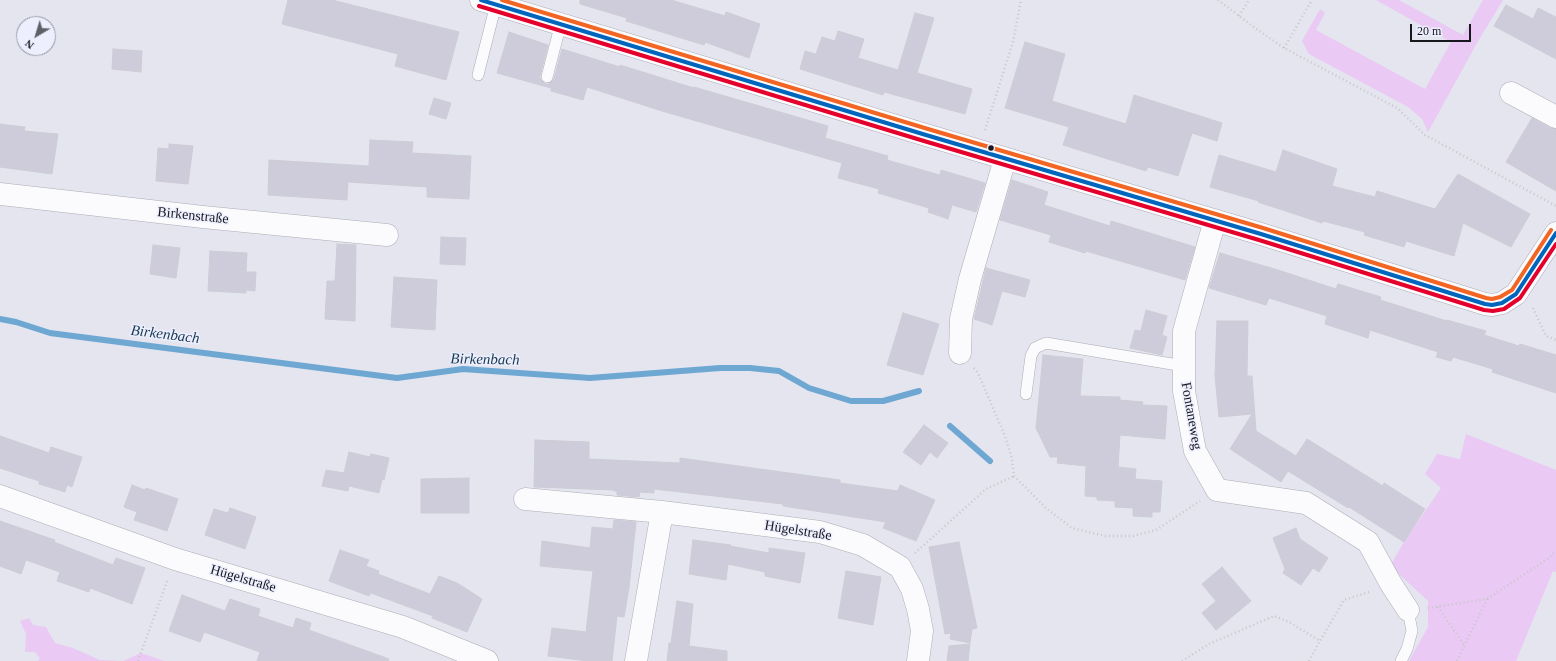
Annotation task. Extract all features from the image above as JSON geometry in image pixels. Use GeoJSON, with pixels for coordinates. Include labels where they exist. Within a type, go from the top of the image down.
{"type":"FeatureCollection","features":[{"type":"Feature","properties":{"kind":"street"},"geometry":{"type":"LineString","coordinates":[[488,2],[1005,159],[1215,220],[1485,304],[1492,305],[1502,303],[1516,294],[1556,233]]}},
{"type":"Feature","properties":{"kind":"street"},"geometry":{"type":"LineString","coordinates":[[1511,93],[1556,117]]}},
{"type":"Feature","properties":{"kind":"street"},"geometry":{"type":"LineString","coordinates":[[960,353],[961,319],[970,278],[1005,159]]}},
{"type":"Feature","properties":{"kind":"street","name":"Birkenstraße"},"geometry":{"type":"LineString","coordinates":[[0,194],[203,217],[387,235]]}},
{"type":"Feature","properties":{"kind":"street","name":"Fontaneweg"},"geometry":{"type":"LineString","coordinates":[[1215,220],[1184,331],[1184,391],[1195,451],[1217,490]]}},
{"type":"Feature","properties":{"kind":"street"},"geometry":{"type":"LineString","coordinates":[[1217,490],[1306,503],[1368,542],[1391,584],[1408,610]]}},
{"type":"Feature","properties":{"kind":"street","name":"Hügelstraße"},"geometry":{"type":"LineString","coordinates":[[0,496],[175,559],[403,626],[488,661]]}},
{"type":"Feature","properties":{"kind":"street","name":"Hügelstraße"},"geometry":{"type":"LineString","coordinates":[[525,499],[662,512],[820,532],[863,545],[900,567]]}},
{"type":"Feature","properties":{"kind":"street"},"geometry":{"type":"LineString","coordinates":[[636,661],[662,512]]}},
{"type":"Feature","properties":{"kind":"street"},"geometry":{"type":"LineString","coordinates":[[900,567],[912,589],[918,609],[922,631],[918,661]]}},
{"type":"Feature","properties":{"kind":"lane"},"geometry":{"type":"LineString","coordinates":[[478,75],[488,2]]}},
{"type":"Feature","properties":{"kind":"lane"},"geometry":{"type":"LineString","coordinates":[[547,77],[561,23]]}},
{"type":"Feature","properties":{"kind":"lane"},"geometry":{"type":"LineString","coordinates":[[1026,394],[1031,356],[1035,348],[1046,343],[1184,366]]}},
{"type":"Feature","properties":{"kind":"lane"},"geometry":{"type":"LineString","coordinates":[[1401,661],[1407,649],[1412,631],[1408,610]]}},
{"type":"Feature","properties":{"kind":"path"},"geometry":{"type":"LineString","coordinates":[[979,151],[1013,42],[1021,0]]}},
{"type":"Feature","properties":{"kind":"path"},"geometry":{"type":"LineString","coordinates":[[1218,0],[1284,48],[1396,108],[1425,135],[1556,206]]}},
{"type":"Feature","properties":{"kind":"path"},"geometry":{"type":"LineString","coordinates":[[1239,16],[1249,0]]}},
{"type":"Feature","properties":{"kind":"path"},"geometry":{"type":"LineString","coordinates":[[1284,48],[1312,0]]}},
{"type":"Feature","properties":{"kind":"path"},"geometry":{"type":"LineString","coordinates":[[1522,286],[1546,336],[1556,340]]}},
{"type":"Feature","properties":{"kind":"path"},"geometry":{"type":"LineString","coordinates":[[960,353],[978,373],[986,390],[1005,436],[1012,460],[1014,476],[1047,509],[1072,528],[1105,536],[1133,536],[1156,530],[1217,490]]}},
{"type":"Feature","properties":{"kind":"path"},"geometry":{"type":"LineString","coordinates":[[900,567],[986,489],[1014,476]]}},
{"type":"Feature","properties":{"kind":"path"},"geometry":{"type":"LineString","coordinates":[[1408,610],[1487,599],[1549,558],[1556,551]]}},
{"type":"Feature","properties":{"kind":"path"},"geometry":{"type":"LineString","coordinates":[[138,661],[175,559]]}},
{"type":"Feature","properties":{"kind":"path"},"geometry":{"type":"LineString","coordinates":[[1309,661],[1344,600],[1391,584]]}},
{"type":"Feature","properties":{"kind":"path"},"geometry":{"type":"LineString","coordinates":[[1456,661],[1487,599]]}},
{"type":"Feature","properties":{"kind":"path"},"geometry":{"type":"LineString","coordinates":[[1438,607],[1464,646]]}},
{"type":"Feature","properties":{"kind":"path"},"geometry":{"type":"LineString","coordinates":[[1182,661],[1209,644],[1274,616],[1289,622],[1320,641]]}},
{"type":"Feature","properties":{"kind":"shaded area"},"geometry":{"type":"Polygon","coordinates":[[[1376,0],[1399,0],[1463,35],[1483,0],[1503,0],[1477,43],[1428,132],[1422,119],[1408,107],[1309,54],[1302,41],[1320,9],[1325,13],[1316,30],[1425,89],[1451,42],[1376,0]]]}},
{"type":"Feature","properties":{"kind":"shaded area"},"geometry":{"type":"Polygon","coordinates":[[[1466,434],[1556,470],[1556,572],[1553,571],[1516,661],[1409,661],[1428,627],[1428,601],[1390,566],[1404,542],[1441,488],[1425,474],[1437,454],[1460,459],[1466,434]]]}},
{"type":"Feature","properties":{"kind":"shaded area"},"geometry":{"type":"Polygon","coordinates":[[[29,618],[33,625],[46,627],[55,643],[73,648],[100,660],[123,661],[38,661],[40,658],[35,652],[25,652],[26,634],[20,621],[29,618]]]}},
{"type":"Feature","properties":{"kind":"shaded area"},"geometry":{"type":"Polygon","coordinates":[[[141,653],[164,661],[123,661],[141,653]]]}},
{"type":"Feature","properties":{"kind":"building"},"geometry":{"type":"Polygon","coordinates":[[[288,0],[332,0],[459,32],[446,80],[395,66],[398,54],[282,24],[288,0]]]}},
{"type":"Feature","properties":{"kind":"building"},"geometry":{"type":"Polygon","coordinates":[[[580,0],[671,0],[725,16],[726,12],[760,24],[749,58],[705,42],[704,45],[626,21],[627,18],[580,4],[580,0]]]}},
{"type":"Feature","properties":{"kind":"building"},"geometry":{"type":"Polygon","coordinates":[[[1506,5],[1533,19],[1538,8],[1556,17],[1556,59],[1494,26],[1506,5]]]}},
{"type":"Feature","properties":{"kind":"building"},"geometry":{"type":"Polygon","coordinates":[[[915,13],[934,18],[917,73],[972,89],[965,114],[884,92],[883,95],[800,69],[805,51],[816,54],[822,37],[835,41],[838,31],[864,39],[858,58],[898,70],[915,13]]]}},
{"type":"Feature","properties":{"kind":"building"},"geometry":{"type":"Polygon","coordinates":[[[509,32],[548,45],[540,76],[540,79],[545,84],[549,84],[554,79],[562,49],[828,126],[825,138],[888,156],[887,160],[940,175],[941,170],[985,183],[976,212],[952,205],[948,219],[928,212],[929,208],[878,193],[879,189],[838,178],[842,163],[662,111],[587,87],[583,100],[551,91],[551,88],[497,73],[509,32]]]}},
{"type":"Feature","properties":{"kind":"building"},"geometry":{"type":"Polygon","coordinates":[[[1025,42],[1065,54],[1052,101],[1126,124],[1134,95],[1222,123],[1217,141],[1192,133],[1178,176],[1148,167],[1146,171],[1063,145],[1069,127],[1005,108],[1025,42]]]}},
{"type":"Feature","properties":{"kind":"building"},"geometry":{"type":"Polygon","coordinates":[[[113,49],[142,51],[141,72],[112,69],[113,49]]]}},
{"type":"Feature","properties":{"kind":"building"},"geometry":{"type":"Polygon","coordinates":[[[434,98],[451,103],[446,119],[429,114],[434,98]]]}},
{"type":"Feature","properties":{"kind":"building"},"geometry":{"type":"Polygon","coordinates":[[[1532,118],[1550,128],[1556,129],[1556,191],[1506,162],[1532,118]]]}},
{"type":"Feature","properties":{"kind":"building"},"geometry":{"type":"Polygon","coordinates":[[[0,124],[25,127],[24,131],[58,134],[52,174],[0,167],[0,124]]]}},
{"type":"Feature","properties":{"kind":"building"},"geometry":{"type":"Polygon","coordinates":[[[370,140],[413,142],[412,153],[471,156],[469,199],[427,197],[427,187],[348,182],[347,200],[268,195],[269,160],[369,166],[370,140]]]}},
{"type":"Feature","properties":{"kind":"building"},"geometry":{"type":"Polygon","coordinates":[[[169,144],[193,146],[188,184],[156,181],[158,148],[169,149],[169,144]]]}},
{"type":"Feature","properties":{"kind":"building"},"geometry":{"type":"Polygon","coordinates":[[[1283,150],[1337,169],[1332,186],[1375,197],[1377,191],[1435,209],[1458,174],[1530,214],[1511,247],[1463,223],[1454,256],[1406,241],[1404,247],[1364,235],[1365,232],[1323,221],[1322,223],[1258,202],[1259,201],[1210,187],[1219,155],[1276,172],[1283,150]]]}},
{"type":"Feature","properties":{"kind":"building"},"geometry":{"type":"Polygon","coordinates":[[[1012,180],[1048,192],[1044,205],[1110,226],[1111,221],[1195,247],[1185,280],[1086,251],[1085,253],[1049,242],[1051,235],[1000,220],[1012,180]]]}},
{"type":"Feature","properties":{"kind":"building"},"geometry":{"type":"Polygon","coordinates":[[[441,237],[466,238],[465,265],[440,264],[441,237]]]}},
{"type":"Feature","properties":{"kind":"building"},"geometry":{"type":"Polygon","coordinates":[[[337,244],[356,245],[355,321],[325,319],[327,281],[335,281],[337,244]]]}},
{"type":"Feature","properties":{"kind":"building"},"geometry":{"type":"Polygon","coordinates":[[[153,245],[180,248],[176,278],[150,274],[153,245]]]}},
{"type":"Feature","properties":{"kind":"building"},"geometry":{"type":"Polygon","coordinates":[[[210,251],[247,253],[246,272],[256,272],[255,291],[246,290],[246,293],[208,291],[210,251]]]}},
{"type":"Feature","properties":{"kind":"building"},"geometry":{"type":"Polygon","coordinates":[[[1220,253],[1336,289],[1338,284],[1381,297],[1380,300],[1447,321],[1486,331],[1484,335],[1519,346],[1520,344],[1556,355],[1556,393],[1492,372],[1493,369],[1453,357],[1451,361],[1436,357],[1438,352],[1370,330],[1368,338],[1325,324],[1327,316],[1269,298],[1266,305],[1209,288],[1220,253]]]}},
{"type":"Feature","properties":{"kind":"building"},"geometry":{"type":"Polygon","coordinates":[[[986,268],[1030,280],[1025,297],[1002,291],[992,325],[974,319],[986,268]]]}},
{"type":"Feature","properties":{"kind":"building"},"geometry":{"type":"Polygon","coordinates":[[[394,277],[437,280],[435,330],[391,327],[394,277]]]}},
{"type":"Feature","properties":{"kind":"building"},"geometry":{"type":"Polygon","coordinates":[[[1146,310],[1167,316],[1162,335],[1167,337],[1162,355],[1130,348],[1135,330],[1141,331],[1146,310]]]}},
{"type":"Feature","properties":{"kind":"building"},"geometry":{"type":"Polygon","coordinates":[[[903,313],[939,324],[923,375],[887,365],[903,313]]]}},
{"type":"Feature","properties":{"kind":"building"},"geometry":{"type":"Polygon","coordinates":[[[1217,321],[1248,321],[1247,376],[1252,376],[1256,431],[1296,456],[1307,439],[1383,486],[1384,483],[1425,509],[1404,542],[1288,471],[1281,482],[1230,449],[1252,414],[1219,417],[1215,376],[1217,321]]]}},
{"type":"Feature","properties":{"kind":"building"},"geometry":{"type":"Polygon","coordinates":[[[1043,355],[1083,359],[1080,396],[1120,397],[1120,400],[1143,402],[1142,405],[1167,406],[1165,439],[1120,435],[1118,467],[1136,469],[1135,479],[1162,481],[1160,512],[1152,512],[1152,517],[1133,516],[1133,508],[1115,507],[1115,501],[1097,500],[1097,497],[1085,496],[1086,466],[1057,463],[1058,457],[1050,457],[1036,428],[1043,355]]]}},
{"type":"Feature","properties":{"kind":"building"},"geometry":{"type":"Polygon","coordinates":[[[924,425],[948,443],[937,458],[930,452],[921,465],[903,452],[924,425]]]}},
{"type":"Feature","properties":{"kind":"building"},"geometry":{"type":"Polygon","coordinates":[[[0,436],[49,453],[51,447],[82,457],[72,487],[67,485],[65,492],[39,484],[39,481],[0,468],[0,436]]]}},
{"type":"Feature","properties":{"kind":"building"},"geometry":{"type":"Polygon","coordinates":[[[535,440],[589,442],[589,459],[680,463],[680,458],[840,480],[840,483],[898,491],[900,485],[935,500],[916,541],[883,528],[886,522],[783,506],[783,504],[654,489],[654,493],[640,492],[639,497],[617,495],[617,491],[614,490],[534,487],[535,440]]]}},
{"type":"Feature","properties":{"kind":"building"},"geometry":{"type":"Polygon","coordinates":[[[349,452],[370,457],[371,454],[389,458],[384,480],[382,479],[379,493],[349,486],[348,491],[322,486],[326,470],[344,473],[349,452]]]}},
{"type":"Feature","properties":{"kind":"building"},"geometry":{"type":"Polygon","coordinates":[[[469,478],[469,513],[421,513],[421,479],[469,478]]]}},
{"type":"Feature","properties":{"kind":"building"},"geometry":{"type":"Polygon","coordinates":[[[132,485],[145,490],[146,488],[178,499],[167,531],[134,520],[137,512],[124,507],[132,485]]]}},
{"type":"Feature","properties":{"kind":"building"},"geometry":{"type":"Polygon","coordinates":[[[230,508],[256,517],[245,549],[205,535],[214,509],[228,513],[230,508]]]}},
{"type":"Feature","properties":{"kind":"building"},"geometry":{"type":"Polygon","coordinates":[[[614,520],[636,522],[629,588],[624,617],[617,616],[612,661],[588,661],[548,656],[552,628],[586,632],[593,571],[540,566],[542,541],[590,548],[592,527],[613,529],[614,520]]]}},
{"type":"Feature","properties":{"kind":"building"},"geometry":{"type":"Polygon","coordinates":[[[0,521],[55,540],[54,542],[113,565],[116,558],[145,568],[132,604],[90,588],[89,592],[57,581],[60,572],[26,560],[21,574],[0,566],[0,521]]]}},
{"type":"Feature","properties":{"kind":"building"},"geometry":{"type":"Polygon","coordinates":[[[1296,528],[1300,539],[1328,558],[1319,572],[1313,568],[1301,585],[1283,573],[1285,569],[1273,538],[1296,528]]]}},
{"type":"Feature","properties":{"kind":"building"},"geometry":{"type":"Polygon","coordinates":[[[693,540],[731,545],[730,546],[769,553],[769,548],[805,553],[800,583],[765,576],[765,572],[728,564],[726,580],[689,574],[693,540]]]}},
{"type":"Feature","properties":{"kind":"building"},"geometry":{"type":"Polygon","coordinates":[[[959,542],[977,628],[972,629],[970,643],[950,639],[951,633],[945,634],[929,547],[959,542]]]}},
{"type":"Feature","properties":{"kind":"building"},"geometry":{"type":"Polygon","coordinates":[[[340,550],[369,560],[366,566],[379,571],[378,574],[430,594],[439,576],[457,583],[482,599],[467,632],[432,618],[433,616],[371,593],[369,596],[329,581],[340,550]]]}},
{"type":"Feature","properties":{"kind":"building"},"geometry":{"type":"Polygon","coordinates":[[[1222,567],[1251,601],[1216,630],[1202,613],[1216,601],[1202,584],[1222,567]]]}},
{"type":"Feature","properties":{"kind":"building"},"geometry":{"type":"Polygon","coordinates":[[[846,571],[881,577],[873,625],[838,618],[846,571]]]}},
{"type":"Feature","properties":{"kind":"building"},"geometry":{"type":"Polygon","coordinates":[[[182,595],[225,611],[230,599],[260,609],[258,616],[293,628],[296,618],[311,623],[309,630],[389,659],[388,661],[257,661],[260,652],[204,632],[200,642],[169,631],[182,595]]]}},
{"type":"Feature","properties":{"kind":"building"},"geometry":{"type":"Polygon","coordinates":[[[677,601],[693,604],[689,646],[727,651],[727,661],[667,661],[677,601]]]}},
{"type":"Feature","properties":{"kind":"building"},"geometry":{"type":"Polygon","coordinates":[[[970,644],[968,661],[947,661],[949,646],[970,644]]]}},
{"type":"Feature","properties":{"kind":"waterway","name":"Birkenbach"},"geometry":{"type":"LineString","coordinates":[[0,319],[16,322],[50,333],[397,378],[463,369],[590,378],[720,368],[750,368],[779,371],[809,388],[851,401],[883,401],[919,391]]}},
{"type":"Feature","properties":{"kind":"waterway","name":"Birkenbach"},"geometry":{"type":"LineString","coordinates":[[950,426],[990,461]]}},
{"type":"Feature","properties":{"kind":"transit line"},"geometry":{"type":"LineString","coordinates":[[481,0],[926,135],[1261,234],[1485,304],[1492,305],[1502,303],[1516,294],[1556,233]]}},
{"type":"Feature","properties":{"kind":"transit line"},"geometry":{"type":"LineString","coordinates":[[502,0],[928,129],[1263,228],[1486,298],[1492,299],[1500,297],[1512,290],[1551,230]]}},
{"type":"Feature","properties":{"kind":"transit line"},"geometry":{"type":"LineString","coordinates":[[479,6],[924,141],[1259,240],[1484,310],[1493,311],[1504,309],[1520,298],[1556,244]]}}]}
